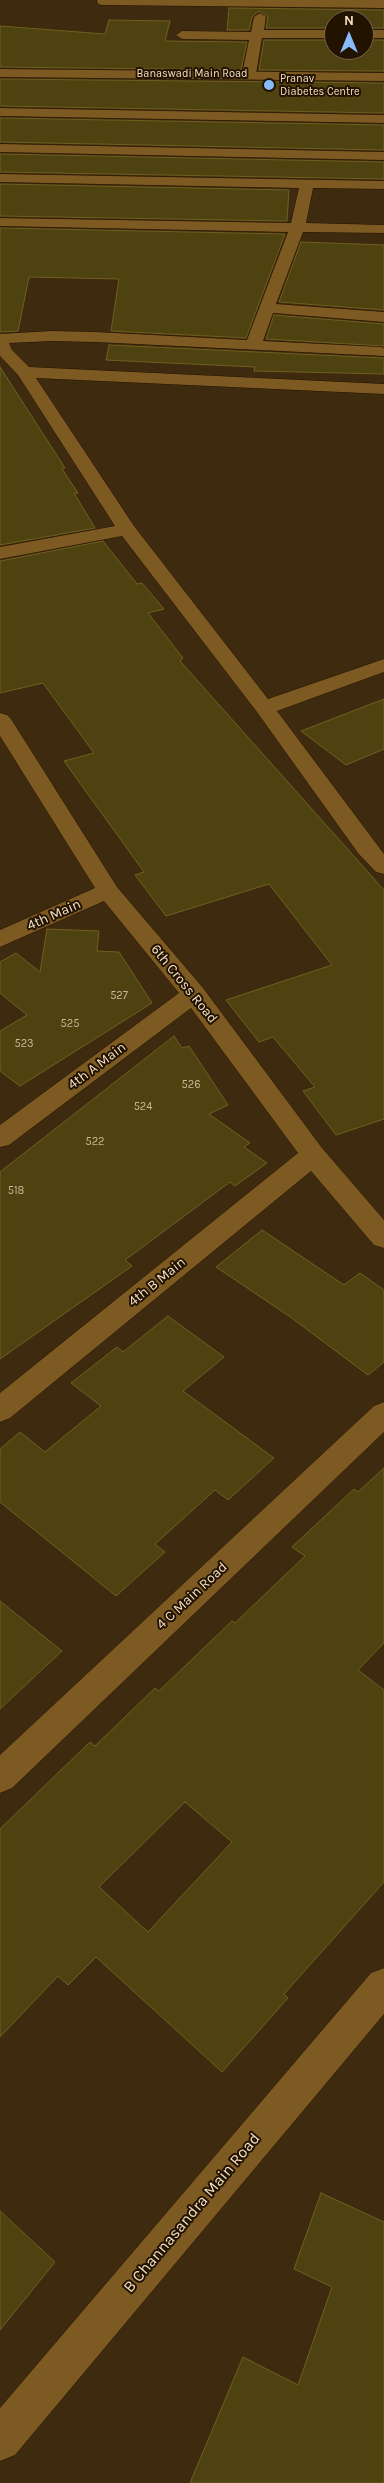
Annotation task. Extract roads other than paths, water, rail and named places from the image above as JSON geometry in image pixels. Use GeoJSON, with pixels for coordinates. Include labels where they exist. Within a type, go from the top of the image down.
{"type":"FeatureCollection","features":[{"type":"Feature","properties":{"kind":"street"},"geometry":{"type":"LineString","coordinates":[[102,1],[262,2],[322,8],[343,2],[384,4]]}},
{"type":"Feature","properties":{"kind":"street"},"geometry":{"type":"LineString","coordinates":[[249,74],[262,2]]}},
{"type":"Feature","properties":{"kind":"street"},"geometry":{"type":"LineString","coordinates":[[182,35],[324,34]]}},
{"type":"Feature","properties":{"kind":"street","name":"Banaswadi Main Road"},"geometry":{"type":"LineString","coordinates":[[0,73],[249,74],[384,77]]}},
{"type":"Feature","properties":{"kind":"street"},"geometry":{"type":"LineString","coordinates":[[0,112],[384,119]]}},
{"type":"Feature","properties":{"kind":"street"},"geometry":{"type":"LineString","coordinates":[[0,148],[384,156]]}},
{"type":"Feature","properties":{"kind":"street"},"geometry":{"type":"LineString","coordinates":[[0,178],[308,194]]}},
{"type":"Feature","properties":{"kind":"street"},"geometry":{"type":"LineString","coordinates":[[285,199],[308,194],[384,185]]}},
{"type":"Feature","properties":{"kind":"street"},"geometry":{"type":"LineString","coordinates":[[253,345],[308,194]]}},
{"type":"Feature","properties":{"kind":"street"},"geometry":{"type":"LineString","coordinates":[[0,222],[384,229]]}},
{"type":"Feature","properties":{"kind":"street"},"geometry":{"type":"LineString","coordinates":[[266,308],[384,317]]}},
{"type":"Feature","properties":{"kind":"street"},"geometry":{"type":"LineString","coordinates":[[381,352],[52,336],[0,340],[5,352],[24,372],[127,529],[264,708],[375,844],[384,868]]}},
{"type":"Feature","properties":{"kind":"street"},"geometry":{"type":"LineString","coordinates":[[24,372],[384,389]]}},
{"type":"Feature","properties":{"kind":"street"},"geometry":{"type":"LineString","coordinates":[[0,552],[127,529]]}},
{"type":"Feature","properties":{"kind":"street"},"geometry":{"type":"LineString","coordinates":[[264,708],[384,665]]}},
{"type":"Feature","properties":{"kind":"street","name":"6th Cross Road"},"geometry":{"type":"LineString","coordinates":[[0,719],[108,891],[194,994],[313,1155],[384,1238]]}},
{"type":"Feature","properties":{"kind":"street","name":"4th Main"},"geometry":{"type":"LineString","coordinates":[[0,939],[108,891]]}},
{"type":"Feature","properties":{"kind":"street","name":"4th A Main"},"geometry":{"type":"LineString","coordinates":[[0,1138],[194,994]]}},
{"type":"Feature","properties":{"kind":"street","name":"4th B Main"},"geometry":{"type":"LineString","coordinates":[[0,1410],[313,1155]]}},
{"type":"Feature","properties":{"kind":"street","name":"4 C Main Road"},"geometry":{"type":"LineString","coordinates":[[0,1777],[384,1414]]}},
{"type":"Feature","properties":{"kind":"street","name":"B Channasandra Main Road"},"geometry":{"type":"LineString","coordinates":[[0,2440],[384,1986]]}},
{"type":"Feature","properties":{"kind":"place","name":"Pranav Diabetes Centre"},"geometry":{"type":"Point","coordinates":[269,85]}}]}
